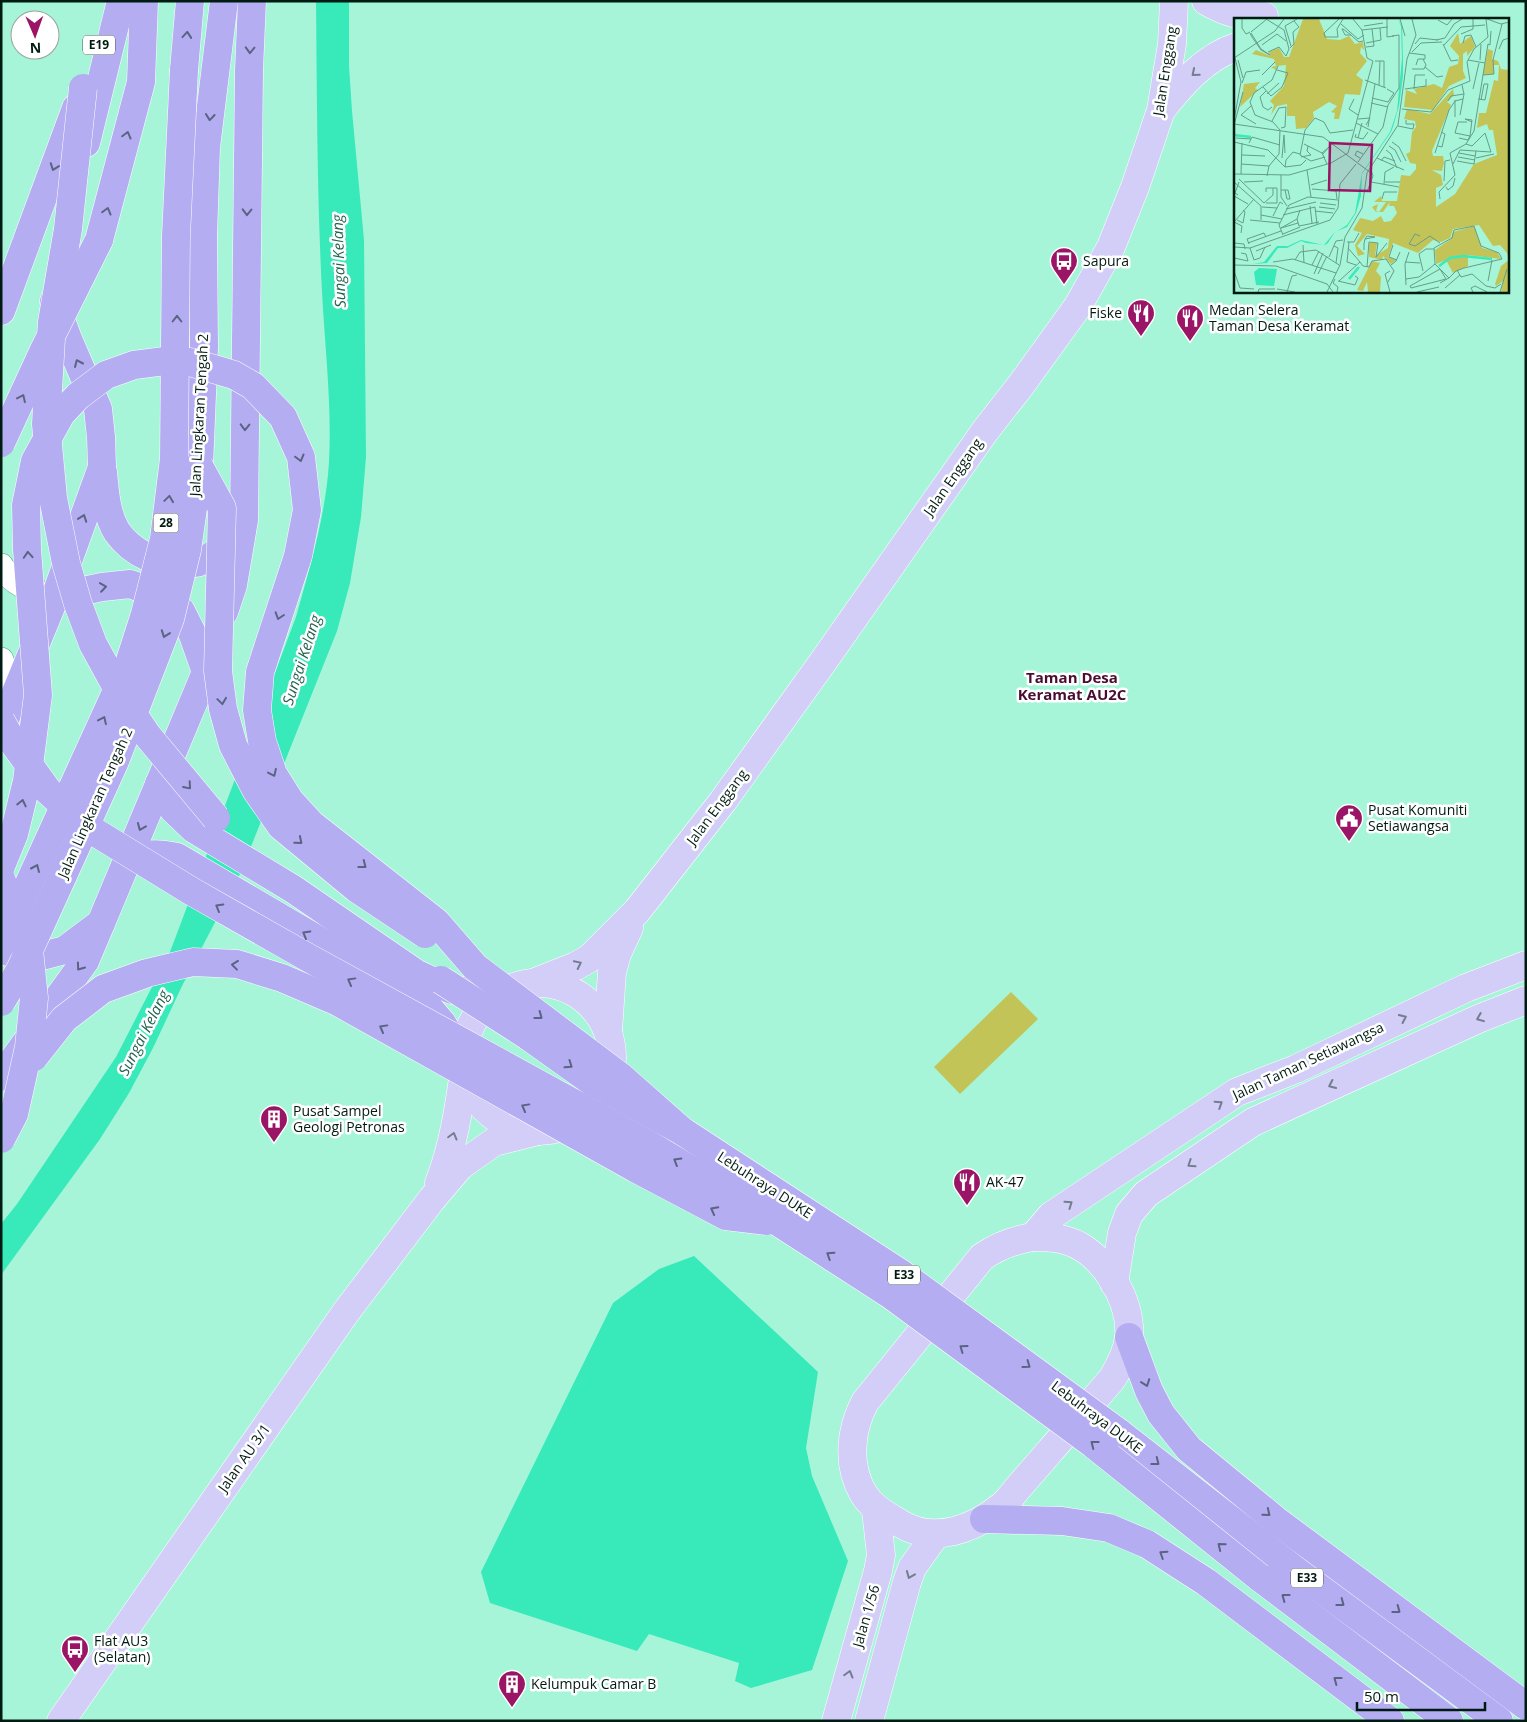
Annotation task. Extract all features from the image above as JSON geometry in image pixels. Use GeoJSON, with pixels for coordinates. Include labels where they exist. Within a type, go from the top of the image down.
{"type":"FeatureCollection","features":[{"type":"Feature","properties":{"kind":"highway","name":"E19"},"geometry":{"type":"LineString","coordinates":[[83,88],[115,1]]}},
{"type":"Feature","properties":{"kind":"highway"},"geometry":{"type":"LineString","coordinates":[[121,1],[77,175],[58,238],[50,289],[68,339],[98,408],[102,467],[108,512],[116,530],[129,546],[145,556],[169,564],[198,563],[220,550],[244,520]]}},
{"type":"Feature","properties":{"kind":"highway"},"geometry":{"type":"LineString","coordinates":[[1,443],[43,352],[99,240],[141,82],[144,1]]}},
{"type":"Feature","properties":{"kind":"highway","name":"Jalan Lingkaran Tengah 2"},"geometry":{"type":"LineString","coordinates":[[1,945],[129,664],[145,614],[164,538],[174,459],[176,236],[184,70],[190,1]]}},
{"type":"Feature","properties":{"kind":"highway","name":"Jalan Lingkaran Tengah 2"},"geometry":{"type":"LineString","coordinates":[[1,1002],[20,970],[115,761],[170,619],[187,550],[199,466],[204,347],[203,236],[206,147],[224,1]]}},
{"type":"Feature","properties":{"kind":"highway"},"geometry":{"type":"LineString","coordinates":[[1,1077],[85,961],[206,672],[233,585],[244,520],[249,70],[252,1]]}},
{"type":"Feature","properties":{"kind":"highway"},"geometry":{"type":"LineString","coordinates":[[1,311],[83,88]]}},
{"type":"Feature","properties":{"kind":"highway"},"geometry":{"type":"LineString","coordinates":[[83,88],[68,229],[52,322],[46,424],[53,498],[66,563],[78,604],[93,644],[124,699],[147,735],[176,771],[216,818],[254,854],[594,1082],[682,1131]]}},
{"type":"Feature","properties":{"kind":"highway"},"geometry":{"type":"LineString","coordinates":[[1,866],[14,834],[27,781],[38,695],[27,550],[26,505],[35,461],[61,414],[78,396],[106,375],[134,366],[165,361],[190,362],[234,375],[253,386],[283,417],[301,457],[307,510],[298,556],[260,672],[257,710],[262,741],[273,774],[290,801],[311,824],[436,922],[476,967]]}},
{"type":"Feature","properties":{"kind":"highway"},"geometry":{"type":"LineString","coordinates":[[199,466],[222,508],[218,671],[224,709],[233,745],[256,790],[282,826],[356,888],[476,967],[621,1077],[682,1131]]}},
{"type":"Feature","properties":{"kind":"highway"},"geometry":{"type":"LineString","coordinates":[[1,729],[55,597],[102,467]]}},
{"type":"Feature","properties":{"kind":"highway"},"geometry":{"type":"LineString","coordinates":[[55,597],[87,589],[130,584],[161,595],[180,612],[193,635],[206,672]]}},
{"type":"Feature","properties":{"kind":"highway"},"geometry":{"type":"LineString","coordinates":[[1,721],[12,741],[48,791],[90,829],[307,957],[648,1144],[778,1222]]}},
{"type":"Feature","properties":{"kind":"highway"},"geometry":{"type":"LineString","coordinates":[[159,784],[173,809],[194,829],[293,889],[417,974],[452,990],[482,992],[523,985]]}},
{"type":"Feature","properties":{"kind":"highway"},"geometry":{"type":"LineString","coordinates":[[127,860],[144,854],[165,854],[177,857],[424,1002],[442,1023],[464,1065]]}},
{"type":"Feature","properties":{"kind":"highway"},"geometry":{"type":"LineString","coordinates":[[1,879],[29,950],[34,998],[29,1047],[14,1114],[1,1139]]}},
{"type":"Feature","properties":{"kind":"highway"},"geometry":{"type":"LineString","coordinates":[[1,949],[10,954],[42,956],[65,950],[100,923]]}},
{"type":"Feature","properties":{"kind":"highway"},"geometry":{"type":"LineString","coordinates":[[1,1096],[64,1019],[103,989],[147,973],[193,962],[238,964],[282,978],[338,1002],[635,1168],[726,1216],[778,1222]]}},
{"type":"Feature","properties":{"kind":"highway","name":"Lebuhraya DUKE"},"geometry":{"type":"LineString","coordinates":[[682,1131],[903,1275],[1118,1432],[1299,1573],[1499,1721]]}},
{"type":"Feature","properties":{"kind":"highway","name":"E33"},"geometry":{"type":"LineString","coordinates":[[778,1222],[891,1295],[1078,1432],[1258,1577],[1450,1721]]}},
{"type":"Feature","properties":{"kind":"highway"},"geometry":{"type":"LineString","coordinates":[[1129,1337],[1149,1391],[1161,1414],[1190,1449],[1278,1522],[1526,1706]]}},
{"type":"Feature","properties":{"kind":"highway"},"geometry":{"type":"LineString","coordinates":[[984,1519],[1062,1520],[1109,1528],[1147,1544],[1206,1582],[1390,1721]]}},
{"type":"Feature","properties":{"kind":"main road","name":"Jalan Enggang"},"geometry":{"type":"LineString","coordinates":[[523,985],[576,966],[590,958],[638,911],[723,801],[825,660],[985,431],[1078,306],[1111,247],[1135,187],[1161,110],[1172,44],[1174,1]]}},
{"type":"Feature","properties":{"kind":"main road"},"geometry":{"type":"LineString","coordinates":[[1206,1],[1220,9],[1238,15],[1264,16]]}},
{"type":"Feature","properties":{"kind":"main road"},"geometry":{"type":"LineString","coordinates":[[1161,110],[1180,87],[1198,70],[1234,47]]}},
{"type":"Feature","properties":{"kind":"main road","name":"Jalan Enggang"},"geometry":{"type":"LineString","coordinates":[[608,1031],[612,972],[617,954],[638,911]]}},
{"type":"Feature","properties":{"kind":"main road","name":"Jalan Taman Setiawangsa"},"geometry":{"type":"LineString","coordinates":[[1033,1237],[1051,1216],[1236,1092],[1296,1069],[1466,988],[1526,965]]}},
{"type":"Feature","properties":{"kind":"main road"},"geometry":{"type":"LineString","coordinates":[[523,985],[556,985],[579,994],[596,1010],[608,1031],[613,1054],[610,1078],[599,1099],[583,1116],[561,1127],[538,1130],[517,1128],[498,1119],[483,1106],[471,1089],[464,1065],[469,1029],[480,1011],[494,997],[523,985]]}},
{"type":"Feature","properties":{"kind":"main road"},"geometry":{"type":"LineString","coordinates":[[1114,1283],[1122,1233],[1129,1214],[1146,1194],[1253,1122],[1478,1018],[1526,1000]]}},
{"type":"Feature","properties":{"kind":"main road","name":"Jalan AU 3/1"},"geometry":{"type":"LineString","coordinates":[[432,1199],[445,1167],[456,1124],[464,1065]]}},
{"type":"Feature","properties":{"kind":"main road","name":"Jalan AU 3/1"},"geometry":{"type":"LineString","coordinates":[[61,1721],[334,1328],[432,1199],[460,1166],[494,1142],[538,1130]]}},
{"type":"Feature","properties":{"kind":"main road"},"geometry":{"type":"LineString","coordinates":[[1033,1237],[1053,1237],[1070,1241],[1087,1251],[1100,1264],[1114,1283],[1124,1302],[1128,1319],[1129,1337],[1123,1361],[1112,1380],[1003,1505],[984,1519],[954,1532],[936,1534],[917,1531],[904,1526],[876,1510],[860,1487],[852,1457],[852,1445],[858,1416],[865,1402],[982,1257],[1014,1240],[1033,1237]]}},
{"type":"Feature","properties":{"kind":"main road","name":"Jalan 1/56"},"geometry":{"type":"LineString","coordinates":[[836,1721],[881,1556],[876,1510]]}},
{"type":"Feature","properties":{"kind":"main road"},"geometry":{"type":"LineString","coordinates":[[869,1721],[912,1568],[936,1534]]}},
{"type":"Feature","properties":{"kind":"street"},"geometry":{"type":"LineString","coordinates":[[1,566],[15,581],[34,591],[55,597]]}},
{"type":"Feature","properties":{"kind":"street"},"geometry":{"type":"LineString","coordinates":[[1,660],[14,697]]}},
{"type":"Feature","properties":{"kind":"shaded area"},"geometry":{"type":"Polygon","coordinates":[[[1011,992],[1038,1019],[960,1094],[934,1067],[1011,992]]]}},
{"type":"Feature","properties":{"kind":"water","name":"Sungai Kelang"},"geometry":{"type":"Polygon","coordinates":[[[316,1],[349,1],[349,66],[364,240],[366,457],[361,517],[350,583],[337,631],[240,874],[182,986],[153,1048],[129,1093],[100,1139],[1,1275],[1,1224],[17,1204],[116,1057],[170,952],[296,617],[317,540],[325,501],[330,441],[319,219],[316,1]]]}},
{"type":"Feature","properties":{"kind":"water"},"geometry":{"type":"Polygon","coordinates":[[[694,1256],[818,1372],[806,1448],[812,1476],[848,1561],[812,1670],[751,1688],[735,1681],[739,1663],[649,1634],[637,1651],[490,1603],[481,1572],[613,1303],[659,1269],[694,1256]]]}},
{"type":"Feature","properties":{"kind":"place","name":"Sapura"},"geometry":{"type":"Point","coordinates":[1064,285]}},
{"type":"Feature","properties":{"kind":"place","name":"Fiske"},"geometry":{"type":"Point","coordinates":[1141,337]}},
{"type":"Feature","properties":{"kind":"place","name":"Medan Selera Taman Desa Keramat"},"geometry":{"type":"Point","coordinates":[1190,342]}},
{"type":"Feature","properties":{"kind":"place","name":"Pusat Komuniti Setiawangsa"},"geometry":{"type":"Point","coordinates":[1349,842]}},
{"type":"Feature","properties":{"kind":"place","name":"Pusat Sampel Geologi Petronas"},"geometry":{"type":"Point","coordinates":[274,1143]}},
{"type":"Feature","properties":{"kind":"place","name":"AK-47"},"geometry":{"type":"Point","coordinates":[967,1206]}},
{"type":"Feature","properties":{"kind":"place","name":"Flat AU3 (Selatan)"},"geometry":{"type":"Point","coordinates":[75,1673]}},
{"type":"Feature","properties":{"kind":"place","name":"Kelumpuk Camar B"},"geometry":{"type":"Point","coordinates":[512,1708]}},
{"type":"Feature","properties":{"kind":"district","name":"Taman Desa Keramat AU2C"},"geometry":{"type":"Point","coordinates":[1072,686]}}]}
